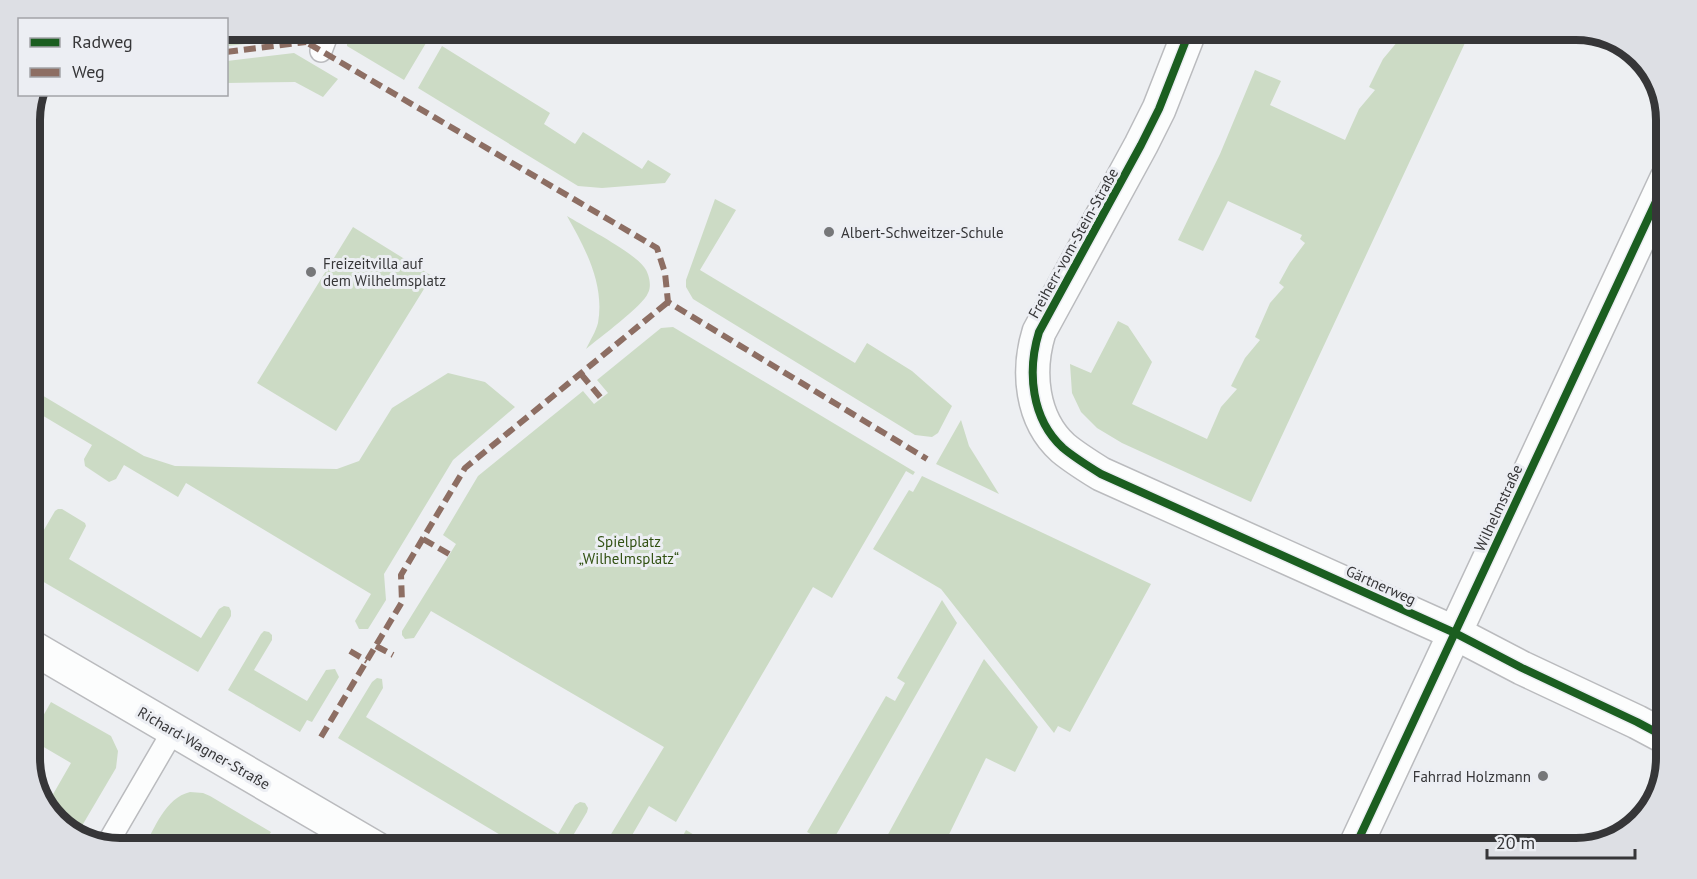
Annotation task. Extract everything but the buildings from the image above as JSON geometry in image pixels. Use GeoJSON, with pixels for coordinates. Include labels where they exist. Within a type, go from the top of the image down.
{"type":"FeatureCollection","features":[{"type":"Feature","properties":{"kind":"street","name":"Freiherr-vom-Stein-Straße"},"geometry":{"type":"LineString","coordinates":[[1082,463],[1062,447],[1041,416],[1033,386],[1032,366],[1035,344],[1045,318],[1137,154],[1159,109],[1186,40]]}},
{"type":"Feature","properties":{"kind":"street","name":"Wilhelmstraße"},"geometry":{"type":"LineString","coordinates":[[1359,838],[1656,202]]}},
{"type":"Feature","properties":{"kind":"street","name":"Gärtnerweg"},"geometry":{"type":"LineString","coordinates":[[1082,463],[1101,474],[1455,633],[1656,732]]}},
{"type":"Feature","properties":{"kind":"street","name":"Richard-Wagner-Straße"},"geometry":{"type":"LineString","coordinates":[[41,652],[358,838]]}},
{"type":"Feature","properties":{"kind":"lane"},"geometry":{"type":"LineString","coordinates":[[321,51],[325,40]]}},
{"type":"Feature","properties":{"kind":"lane"},"geometry":{"type":"LineString","coordinates":[[111,838],[173,730]]}},
{"type":"Feature","properties":{"kind":"green space"},"geometry":{"type":"Polygon","coordinates":[[[228,40],[278,40],[228,46],[228,40]]]}},
{"type":"Feature","properties":{"kind":"green space"},"geometry":{"type":"Polygon","coordinates":[[[347,40],[428,40],[404,80],[347,46],[347,40]]]}},
{"type":"Feature","properties":{"kind":"green space"},"geometry":{"type":"Polygon","coordinates":[[[1396,40],[1466,40],[1251,502],[1122,443],[1097,428],[1081,412],[1072,393],[1070,364],[1091,373],[1118,321],[1128,326],[1152,362],[1132,404],[1207,439],[1221,407],[1237,389],[1231,386],[1245,358],[1260,340],[1255,337],[1270,303],[1284,287],[1279,283],[1305,243],[1300,239],[1302,235],[1228,201],[1203,251],[1178,240],[1220,154],[1255,70],[1281,81],[1270,105],[1345,140],[1359,109],[1375,90],[1369,87],[1383,59],[1398,41],[1396,40]]]}},
{"type":"Feature","properties":{"kind":"green space"},"geometry":{"type":"Polygon","coordinates":[[[442,46],[550,113],[544,124],[575,144],[583,132],[642,169],[648,160],[671,174],[665,183],[602,188],[578,186],[418,88],[442,46]]]}},
{"type":"Feature","properties":{"kind":"green space"},"geometry":{"type":"Polygon","coordinates":[[[294,53],[338,79],[323,97],[295,82],[228,83],[228,61],[294,53]]]}},
{"type":"Feature","properties":{"kind":"green space"},"geometry":{"type":"Polygon","coordinates":[[[715,199],[736,210],[700,270],[855,363],[867,343],[912,371],[952,406],[938,433],[932,437],[915,435],[693,299],[686,287],[686,280],[715,199]]]}},
{"type":"Feature","properties":{"kind":"green space"},"geometry":{"type":"Polygon","coordinates":[[[567,216],[630,254],[644,267],[650,287],[644,299],[630,314],[586,349],[598,323],[599,294],[587,254],[567,216]]]}},
{"type":"Feature","properties":{"kind":"green space"},"geometry":{"type":"Polygon","coordinates":[[[353,227],[432,276],[336,431],[257,383],[353,227]]]}},
{"type":"Feature","properties":{"kind":"green space","name":"Spielplatz „Wilhelmsplatz“"},"geometry":{"type":"Polygon","coordinates":[[[673,327],[915,472],[913,475],[906,471],[832,598],[813,587],[676,822],[649,806],[630,838],[609,838],[664,747],[431,611],[414,638],[405,639],[402,631],[456,544],[443,535],[478,476],[583,391],[594,404],[608,393],[597,380],[661,328],[673,327]]]}},
{"type":"Feature","properties":{"kind":"green space"},"geometry":{"type":"Polygon","coordinates":[[[448,373],[485,382],[515,407],[453,460],[384,574],[386,600],[368,629],[359,629],[355,621],[371,594],[186,483],[178,497],[124,465],[116,479],[109,482],[85,466],[84,459],[92,445],[41,415],[41,395],[144,456],[175,466],[337,469],[359,461],[392,408],[448,373]]]}},
{"type":"Feature","properties":{"kind":"green space"},"geometry":{"type":"Polygon","coordinates":[[[961,420],[969,446],[999,494],[936,464],[961,420]]]}},
{"type":"Feature","properties":{"kind":"green space"},"geometry":{"type":"Polygon","coordinates":[[[922,476],[1151,584],[1070,732],[1058,726],[1054,733],[941,589],[873,549],[909,490],[913,492],[922,476]]]}},
{"type":"Feature","properties":{"kind":"green space"},"geometry":{"type":"Polygon","coordinates":[[[62,509],[85,523],[86,526],[69,559],[201,638],[219,609],[224,606],[229,607],[231,616],[198,672],[41,580],[41,535],[55,511],[62,509]]]}},
{"type":"Feature","properties":{"kind":"green space"},"geometry":{"type":"Polygon","coordinates":[[[942,600],[957,623],[834,838],[815,838],[807,832],[886,696],[895,701],[905,683],[897,678],[942,600]]]}},
{"type":"Feature","properties":{"kind":"green space"},"geometry":{"type":"Polygon","coordinates":[[[264,631],[272,635],[272,640],[254,670],[307,701],[326,670],[335,669],[339,677],[312,722],[307,720],[300,732],[228,690],[264,631]]]}},
{"type":"Feature","properties":{"kind":"green space"},"geometry":{"type":"Polygon","coordinates":[[[984,659],[1038,727],[1015,772],[986,758],[947,838],[886,838],[984,659]]]}},
{"type":"Feature","properties":{"kind":"green space"},"geometry":{"type":"Polygon","coordinates":[[[377,678],[382,679],[383,688],[366,717],[558,834],[575,805],[580,802],[585,803],[588,808],[587,812],[572,838],[506,838],[338,738],[372,682],[377,678]]]}},
{"type":"Feature","properties":{"kind":"green space"},"geometry":{"type":"Polygon","coordinates":[[[51,702],[111,736],[118,751],[116,768],[81,828],[60,811],[51,798],[71,763],[41,745],[41,720],[51,702]]]}},
{"type":"Feature","properties":{"kind":"green space"},"geometry":{"type":"Polygon","coordinates":[[[190,792],[203,793],[271,832],[267,838],[149,838],[167,807],[181,795],[190,792]]]}},
{"type":"Feature","properties":{"kind":"green space"},"geometry":{"type":"Polygon","coordinates":[[[686,830],[699,838],[682,838],[686,830]]]}},
{"type":"Feature","properties":{"kind":"marked path"},"geometry":{"type":"LineString","coordinates":[[305,40],[657,248],[665,273],[668,302],[927,459]]}},
{"type":"Feature","properties":{"kind":"marked path"},"geometry":{"type":"LineString","coordinates":[[228,52],[306,42]]}},
{"type":"Feature","properties":{"kind":"marked path"},"geometry":{"type":"LineString","coordinates":[[321,737],[402,602],[401,575],[465,468],[668,302]]}},
{"type":"Feature","properties":{"kind":"marked path"},"geometry":{"type":"LineString","coordinates":[[581,374],[601,398]]}},
{"type":"Feature","properties":{"kind":"marked path"},"geometry":{"type":"LineString","coordinates":[[423,539],[449,554]]}},
{"type":"Feature","properties":{"kind":"marked path"},"geometry":{"type":"LineString","coordinates":[[376,646],[393,655]]}},
{"type":"Feature","properties":{"kind":"marked path"},"geometry":{"type":"LineString","coordinates":[[350,651],[367,661]]}},
{"type":"Feature","properties":{"kind":"cycle path"},"geometry":{"type":"LineString","coordinates":[[1186,40],[1159,109],[1141,145],[1039,332],[1033,362],[1034,394],[1038,409],[1052,436],[1068,452],[1101,474],[1455,633],[1656,732]]}},
{"type":"Feature","properties":{"kind":"cycle path"},"geometry":{"type":"LineString","coordinates":[[1359,838],[1656,202]]}},
{"type":"Feature","properties":{"kind":"place","name":"Albert-Schweitzer-Schule"},"geometry":{"type":"Point","coordinates":[829,232]}},
{"type":"Feature","properties":{"kind":"place","name":"Freizeitvilla auf dem Wilhelmsplatz"},"geometry":{"type":"Point","coordinates":[311,272]}},
{"type":"Feature","properties":{"kind":"place","name":"Fahrrad Holzmann"},"geometry":{"type":"Point","coordinates":[1543,776]}}]}
